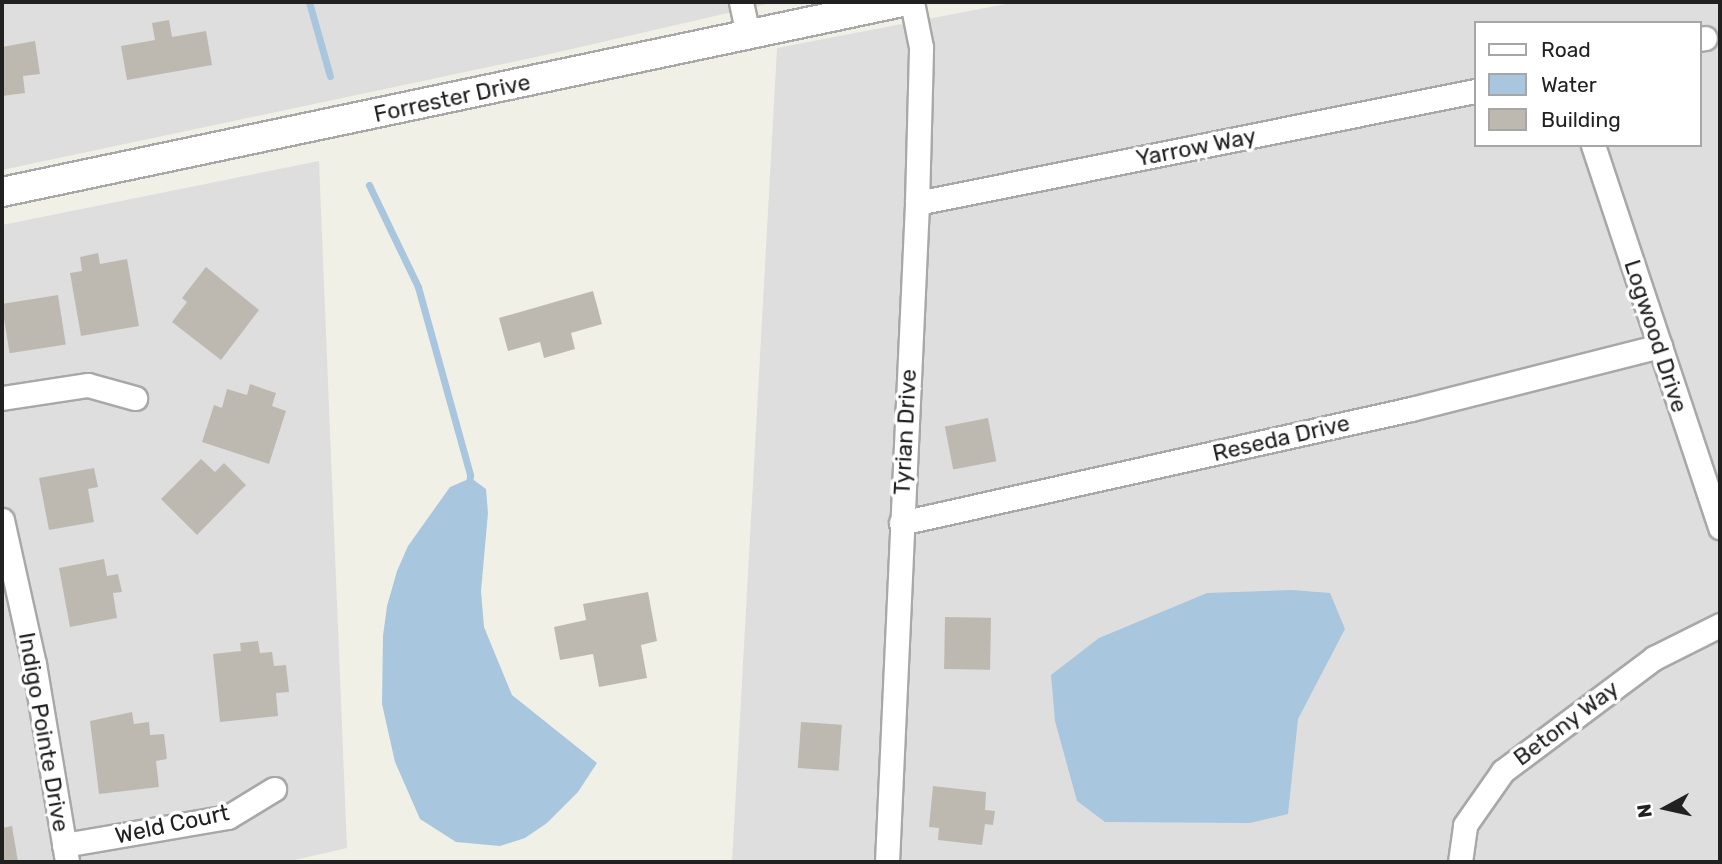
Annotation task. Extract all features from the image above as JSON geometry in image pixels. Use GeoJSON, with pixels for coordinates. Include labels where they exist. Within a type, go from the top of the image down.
{"type":"FeatureCollection","features":[{"type":"Feature","properties":{"kind":"street"},"geometry":{"type":"LineString","coordinates":[[741,2],[748,35]]}},
{"type":"Feature","properties":{"kind":"street","name":"Forrester Drive"},"geometry":{"type":"LineString","coordinates":[[2,192],[902,2]]}},
{"type":"Feature","properties":{"kind":"street","name":"Tyrian Drive"},"geometry":{"type":"LineString","coordinates":[[887,862],[918,203],[921,47],[912,2]]}},
{"type":"Feature","properties":{"kind":"street","name":"Yarrow Way"},"geometry":{"type":"LineString","coordinates":[[918,203],[1474,91]]}},
{"type":"Feature","properties":{"kind":"street","name":"Logwood Drive"},"geometry":{"type":"LineString","coordinates":[[1593,147],[1720,527]]}},
{"type":"Feature","properties":{"kind":"street","name":"Reseda Drive"},"geometry":{"type":"LineString","coordinates":[[901,523],[1411,409],[1660,346]]}},
{"type":"Feature","properties":{"kind":"street"},"geometry":{"type":"LineString","coordinates":[[2,398],[88,385],[135,398]]}},
{"type":"Feature","properties":{"kind":"street","name":"Indigo Pointe Drive"},"geometry":{"type":"LineString","coordinates":[[2,520],[34,664],[66,853]]}},
{"type":"Feature","properties":{"kind":"street","name":"Betony Way"},"geometry":{"type":"LineString","coordinates":[[1460,862],[1465,825],[1503,771],[1654,658],[1720,625]]}},
{"type":"Feature","properties":{"kind":"street","name":"Weld Court"},"geometry":{"type":"LineString","coordinates":[[66,853],[228,817],[274,789]]}},
{"type":"Feature","properties":{"kind":"shaded area"},"geometry":{"type":"Polygon","coordinates":[[[2,2],[776,2],[550,54],[2,170],[2,2]]]}},
{"type":"Feature","properties":{"kind":"shaded area"},"geometry":{"type":"Polygon","coordinates":[[[1016,2],[1720,2],[1720,862],[732,862],[777,48],[1016,2]]]}},
{"type":"Feature","properties":{"kind":"shaded area"},"geometry":{"type":"Polygon","coordinates":[[[319,161],[347,848],[286,862],[2,862],[2,225],[319,161]]]}},
{"type":"Feature","properties":{"kind":"water"},"geometry":{"type":"Polygon","coordinates":[[[471,478],[486,489],[488,513],[481,591],[484,627],[512,695],[597,763],[578,792],[547,823],[525,838],[500,846],[456,842],[420,819],[395,762],[382,704],[383,636],[387,606],[397,571],[408,546],[450,487],[471,478]]]}},
{"type":"Feature","properties":{"kind":"water"},"geometry":{"type":"Polygon","coordinates":[[[1292,590],[1330,593],[1345,629],[1298,719],[1288,814],[1250,823],[1105,822],[1077,801],[1055,721],[1051,675],[1099,638],[1207,593],[1292,590]]]}},
{"type":"Feature","properties":{"kind":"building"},"geometry":{"type":"Polygon","coordinates":[[[169,20],[172,37],[206,31],[212,65],[127,80],[121,46],[155,40],[152,23],[169,20]]]}},
{"type":"Feature","properties":{"kind":"building"},"geometry":{"type":"Polygon","coordinates":[[[35,41],[40,74],[23,76],[25,93],[2,96],[2,47],[35,41]]]}},
{"type":"Feature","properties":{"kind":"building"},"geometry":{"type":"Polygon","coordinates":[[[98,253],[100,264],[127,259],[139,326],[81,336],[70,273],[82,271],[80,257],[98,253]]]}},
{"type":"Feature","properties":{"kind":"building"},"geometry":{"type":"Polygon","coordinates":[[[206,267],[259,310],[221,360],[172,322],[187,302],[182,298],[206,267]]]}},
{"type":"Feature","properties":{"kind":"building"},"geometry":{"type":"Polygon","coordinates":[[[593,291],[602,324],[571,333],[575,349],[544,358],[540,342],[508,351],[499,318],[593,291]]]}},
{"type":"Feature","properties":{"kind":"building"},"geometry":{"type":"Polygon","coordinates":[[[58,295],[66,344],[10,353],[2,304],[58,295]]]}},
{"type":"Feature","properties":{"kind":"building"},"geometry":{"type":"Polygon","coordinates":[[[250,384],[276,393],[272,406],[286,411],[269,464],[202,442],[214,405],[222,408],[227,389],[247,395],[250,384]]]}},
{"type":"Feature","properties":{"kind":"building"},"geometry":{"type":"Polygon","coordinates":[[[988,418],[996,461],[953,470],[945,426],[988,418]]]}},
{"type":"Feature","properties":{"kind":"building"},"geometry":{"type":"Polygon","coordinates":[[[201,459],[215,472],[224,463],[246,485],[197,535],[161,499],[201,459]]]}},
{"type":"Feature","properties":{"kind":"building"},"geometry":{"type":"Polygon","coordinates":[[[94,468],[98,487],[88,489],[94,522],[49,530],[39,478],[94,468]]]}},
{"type":"Feature","properties":{"kind":"building"},"geometry":{"type":"Polygon","coordinates":[[[104,559],[107,576],[118,574],[122,592],[113,593],[117,618],[70,627],[59,568],[104,559]]]}},
{"type":"Feature","properties":{"kind":"building"},"geometry":{"type":"Polygon","coordinates":[[[648,592],[657,641],[641,645],[647,678],[599,687],[593,654],[560,660],[554,627],[586,620],[583,604],[648,592]]]}},
{"type":"Feature","properties":{"kind":"building"},"geometry":{"type":"Polygon","coordinates":[[[945,617],[991,618],[990,670],[944,669],[945,617]]]}},
{"type":"Feature","properties":{"kind":"building"},"geometry":{"type":"Polygon","coordinates":[[[258,641],[260,653],[272,652],[274,666],[286,665],[289,692],[276,693],[278,716],[220,722],[213,654],[241,651],[240,643],[258,641]]]}},
{"type":"Feature","properties":{"kind":"building"},"geometry":{"type":"Polygon","coordinates":[[[132,712],[134,724],[149,722],[150,735],[164,734],[167,759],[156,761],[159,787],[99,794],[90,721],[132,712]]]}},
{"type":"Feature","properties":{"kind":"building"},"geometry":{"type":"Polygon","coordinates":[[[801,722],[842,725],[839,771],[798,768],[801,722]]]}},
{"type":"Feature","properties":{"kind":"building"},"geometry":{"type":"Polygon","coordinates":[[[933,786],[986,792],[985,810],[995,811],[993,825],[985,824],[982,845],[938,840],[939,828],[929,827],[933,786]]]}},
{"type":"Feature","properties":{"kind":"building"},"geometry":{"type":"Polygon","coordinates":[[[12,826],[18,862],[2,862],[2,828],[12,826]]]}},
{"type":"Feature","properties":{"kind":"waterway"},"geometry":{"type":"LineString","coordinates":[[309,2],[330,76]]}},
{"type":"Feature","properties":{"kind":"waterway"},"geometry":{"type":"LineString","coordinates":[[369,185],[418,287],[470,475],[469,487]]}}]}
